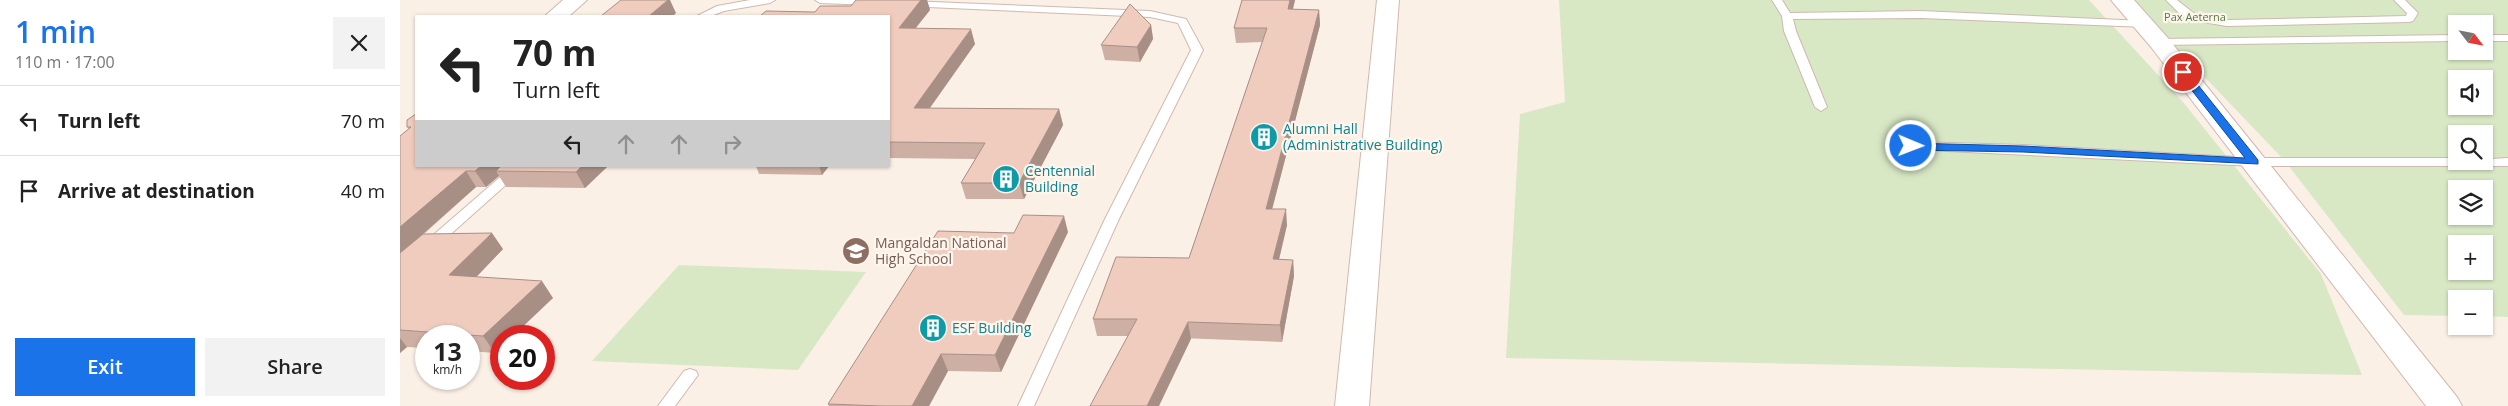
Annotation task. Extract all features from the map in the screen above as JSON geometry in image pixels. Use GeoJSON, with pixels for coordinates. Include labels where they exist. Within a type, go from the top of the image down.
{"type":"FeatureCollection","features":[{"type":"Feature","properties":{"kind":"street"},"geometry":{"type":"LineString","coordinates":[[557,15],[576,0]]}},
{"type":"Feature","properties":{"kind":"street"},"geometry":{"type":"LineString","coordinates":[[1352,406],[1388,0]]}},
{"type":"Feature","properties":{"kind":"street"},"geometry":{"type":"LineString","coordinates":[[2122,0],[2152,33],[2445,406]]}},
{"type":"Feature","properties":{"kind":"lane"},"geometry":{"type":"LineString","coordinates":[[704,15],[722,8],[770,0]]}},
{"type":"Feature","properties":{"kind":"lane"},"geometry":{"type":"LineString","coordinates":[[820,0],[1150,14],[1182,22],[1197,50],[1112,219],[1026,406]]}},
{"type":"Feature","properties":{"kind":"lane"},"geometry":{"type":"LineString","coordinates":[[1777,0],[1787,16],[1790,31],[1821,107]]}},
{"type":"Feature","properties":{"kind":"lane"},"geometry":{"type":"LineString","coordinates":[[2171,0],[2187,15],[2194,18],[2227,24],[2409,19],[2413,13],[2398,0]]}},
{"type":"Feature","properties":{"kind":"lane"},"geometry":{"type":"LineString","coordinates":[[1787,16],[1820,14],[2013,17],[2152,33],[2448,38]]}},
{"type":"Feature","properties":{"kind":"lane"},"geometry":{"type":"LineString","coordinates":[[2493,38],[2508,38]]}},
{"type":"Feature","properties":{"kind":"lane"},"geometry":{"type":"LineString","coordinates":[[1911,146],[2023,149],[2254,162],[2508,162]]}},
{"type":"Feature","properties":{"kind":"lane"},"geometry":{"type":"LineString","coordinates":[[421,253],[520,167]]}},
{"type":"Feature","properties":{"kind":"lane"},"geometry":{"type":"LineString","coordinates":[[666,406],[690,375]]}},
{"type":"Feature","properties":{"kind":"green space"},"geometry":{"type":"Polygon","coordinates":[[[1559,0],[2089,0],[2183,102],[2321,274],[2362,375],[1506,358],[1520,114],[1565,102],[1559,0]]]}},
{"type":"Feature","properties":{"kind":"green space","name":"Pax Aeterna"},"geometry":{"type":"Polygon","coordinates":[[[2131,0],[2508,0],[2508,317],[2493,316],[2493,290],[2448,290],[2448,316],[2404,315],[2284,160],[2131,0]]]}},
{"type":"Feature","properties":{"kind":"green space"},"geometry":{"type":"Polygon","coordinates":[[[679,265],[866,272],[798,370],[592,361],[679,265]]]}},
{"type":"Feature","properties":{"kind":"building"},"geometry":{"type":"Polygon","coordinates":[[[621,0],[668,0],[650,15],[602,15],[621,0]]]}},
{"type":"Feature","properties":{"kind":"building"},"geometry":{"type":"Polygon","coordinates":[[[856,0],[921,0],[899,28],[971,29],[914,108],[1059,109],[1019,183],[961,183],[985,143],[890,142],[890,15],[761,15],[766,11],[815,12],[820,6],[851,6],[856,0]]]}},
{"type":"Feature","properties":{"kind":"building"},"geometry":{"type":"Polygon","coordinates":[[[1242,0],[1290,0],[1288,9],[1319,10],[1266,209],[1286,209],[1273,259],[1293,260],[1280,325],[1188,322],[1147,406],[1090,406],[1137,319],[1093,319],[1116,257],[1189,258],[1267,28],[1234,28],[1242,0]]]}},
{"type":"Feature","properties":{"kind":"building"},"geometry":{"type":"Polygon","coordinates":[[[1130,4],[1151,25],[1137,47],[1101,45],[1130,4]]]}},
{"type":"Feature","properties":{"kind":"building"},"geometry":{"type":"Polygon","coordinates":[[[415,115],[415,167],[480,167],[475,171],[466,171],[400,227],[400,136],[411,127],[407,127],[407,120],[415,115]]]}},
{"type":"Feature","properties":{"kind":"building"},"geometry":{"type":"Polygon","coordinates":[[[500,167],[581,167],[576,172],[496,171],[500,167]]]}},
{"type":"Feature","properties":{"kind":"building"},"geometry":{"type":"Polygon","coordinates":[[[1023,215],[1064,216],[995,355],[941,354],[912,406],[828,404],[938,231],[1014,233],[1023,215]]]}},
{"type":"Feature","properties":{"kind":"building"},"geometry":{"type":"Polygon","coordinates":[[[492,233],[449,275],[542,281],[495,325],[490,325],[490,329],[483,336],[480,336],[480,325],[415,325],[415,331],[400,330],[400,253],[423,234],[492,233]]]}},
{"type":"Feature","properties":{"kind":"place","name":"Alumni Hall (Administrative Building)"},"geometry":{"type":"Point","coordinates":[1264,137]}},
{"type":"Feature","properties":{"kind":"place","name":"Centennial Building"},"geometry":{"type":"Point","coordinates":[1006,179]}},
{"type":"Feature","properties":{"kind":"place","name":"Mangaldan National High School"},"geometry":{"type":"Point","coordinates":[856,251]}},
{"type":"Feature","properties":{"kind":"place","name":"ESF Building"},"geometry":{"type":"Point","coordinates":[933,328]}},
{"type":"Feature","properties":{"kind":"route"},"geometry":{"type":"LineString","coordinates":[[1911,146],[2023,149],[2254,162],[2183,72]]}}]}
